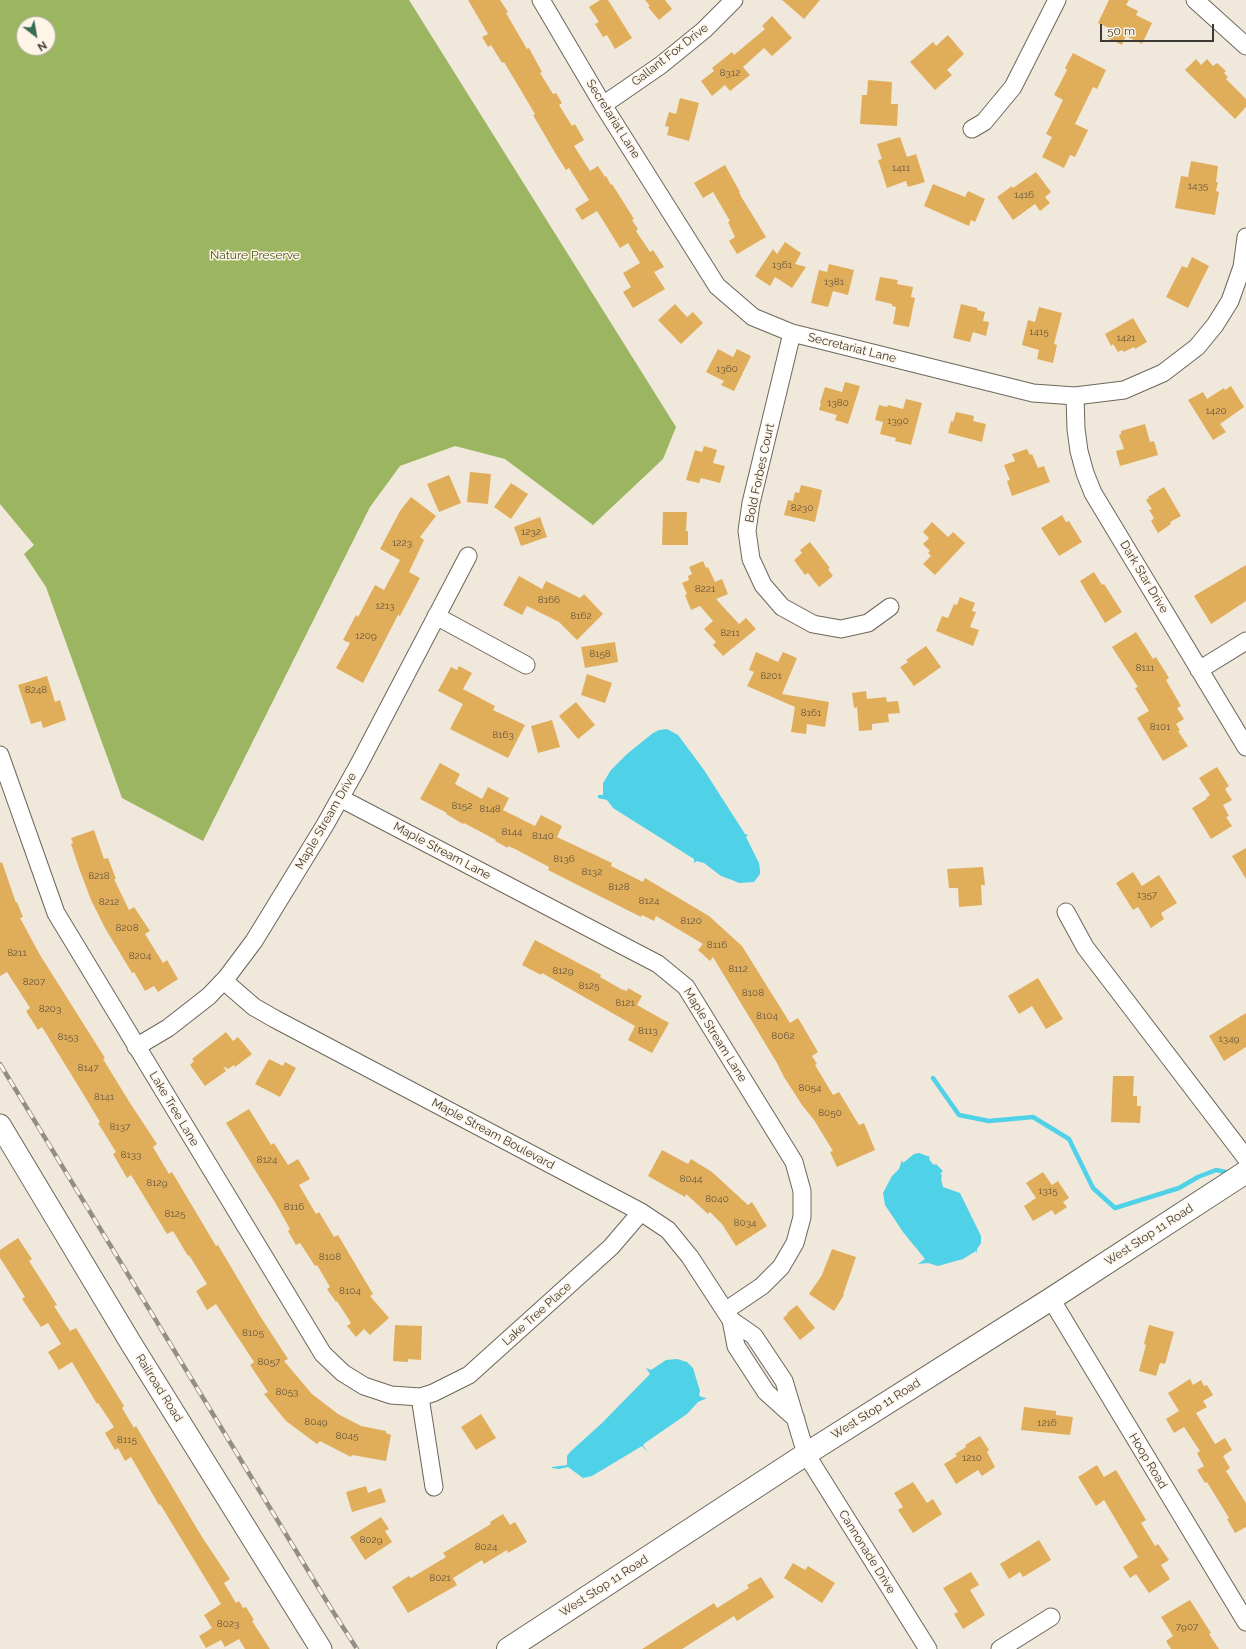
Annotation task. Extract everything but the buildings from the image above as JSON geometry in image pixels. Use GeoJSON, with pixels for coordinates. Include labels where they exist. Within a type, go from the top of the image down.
{"type":"FeatureCollection","features":[{"type":"Feature","properties":{"kind":"main road","name":"West Stop 11 Road"},"geometry":{"type":"LineString","coordinates":[[508,1649],[806,1454],[1246,1172]]}},
{"type":"Feature","properties":{"kind":"street","name":"Secretariat Lane"},"geometry":{"type":"LineString","coordinates":[[541,0],[603,105],[717,286],[753,317],[792,333],[1033,393],[1075,396],[1124,390],[1163,373],[1197,347],[1216,326],[1230,301],[1242,267],[1246,237]]}},
{"type":"Feature","properties":{"kind":"street","name":"Gallant Fox Drive"},"geometry":{"type":"LineString","coordinates":[[603,105],[661,66],[704,30],[734,0]]}},
{"type":"Feature","properties":{"kind":"street"},"geometry":{"type":"LineString","coordinates":[[972,129],[984,122],[1013,87],[1057,0]]}},
{"type":"Feature","properties":{"kind":"street"},"geometry":{"type":"LineString","coordinates":[[1195,0],[1246,46]]}},
{"type":"Feature","properties":{"kind":"street","name":"Bold Forbes Court"},"geometry":{"type":"LineString","coordinates":[[792,333],[752,503],[747,531],[751,559],[763,585],[782,607],[814,624],[841,629],[868,623],[890,607]]}},
{"type":"Feature","properties":{"kind":"street","name":"Dark Star Drive"},"geometry":{"type":"LineString","coordinates":[[1075,396],[1076,429],[1079,451],[1085,473],[1093,493],[1246,747]]}},
{"type":"Feature","properties":{"kind":"street","name":"Maple Stream Drive"},"geometry":{"type":"LineString","coordinates":[[136,1047],[188,1013],[224,981],[243,958],[266,923],[340,798],[468,556]]}},
{"type":"Feature","properties":{"kind":"street"},"geometry":{"type":"LineString","coordinates":[[436,616],[526,665]]}},
{"type":"Feature","properties":{"kind":"street"},"geometry":{"type":"LineString","coordinates":[[1200,670],[1246,641]]}},
{"type":"Feature","properties":{"kind":"street","name":"Lake Tree Lane"},"geometry":{"type":"LineString","coordinates":[[0,755],[56,913],[323,1354],[343,1373],[364,1386],[391,1395],[420,1396]]}},
{"type":"Feature","properties":{"kind":"street","name":"Maple Stream Lane"},"geometry":{"type":"LineString","coordinates":[[340,798],[658,964],[686,987],[794,1162],[802,1191],[802,1216],[795,1243],[782,1266],[762,1286],[728,1315]]}},
{"type":"Feature","properties":{"kind":"street"},"geometry":{"type":"LineString","coordinates":[[1066,912],[1085,946],[1246,1158]]}},
{"type":"Feature","properties":{"kind":"street","name":"Maple Stream Boulevard"},"geometry":{"type":"LineString","coordinates":[[224,981],[254,1007],[275,1020],[641,1212],[668,1230],[690,1257],[728,1315],[754,1336],[784,1381],[806,1454]]}},
{"type":"Feature","properties":{"kind":"street","name":"Railroad Road"},"geometry":{"type":"LineString","coordinates":[[0,1125],[132,1345],[320,1649]]}},
{"type":"Feature","properties":{"kind":"street","name":"Lake Tree Place"},"geometry":{"type":"LineString","coordinates":[[420,1396],[433,1393],[469,1375],[611,1247],[641,1212]]}},
{"type":"Feature","properties":{"kind":"street","name":"Hoop Road"},"geometry":{"type":"LineString","coordinates":[[1050,1299],[1246,1622]]}},
{"type":"Feature","properties":{"kind":"street"},"geometry":{"type":"LineString","coordinates":[[420,1396],[434,1487]]}},
{"type":"Feature","properties":{"kind":"street","name":"Cannonade Drive"},"geometry":{"type":"LineString","coordinates":[[806,1454],[928,1649]]}},
{"type":"Feature","properties":{"kind":"street"},"geometry":{"type":"LineString","coordinates":[[1000,1649],[1052,1617]]}},
{"type":"Feature","properties":{"kind":"green space","name":"Nature Preserve"},"geometry":{"type":"Polygon","coordinates":[[[0,0],[409,0],[676,427],[663,459],[593,525],[505,459],[455,446],[400,466],[370,507],[203,841],[122,798],[46,587],[24,554],[34,545],[0,504],[0,0]]]}},
{"type":"Feature","properties":{"kind":"water"},"geometry":{"type":"Polygon","coordinates":[[[667,729],[678,735],[704,770],[745,834],[748,835],[746,837],[759,863],[760,870],[760,874],[754,882],[739,883],[721,876],[704,863],[696,861],[695,863],[694,859],[613,808],[607,800],[598,798],[598,795],[603,795],[603,783],[611,770],[627,754],[653,733],[659,730],[667,729]]]}},
{"type":"Feature","properties":{"kind":"water"},"geometry":{"type":"Polygon","coordinates":[[[919,1153],[930,1157],[929,1159],[931,1162],[934,1165],[936,1164],[943,1171],[940,1174],[942,1175],[941,1179],[943,1187],[960,1193],[981,1236],[981,1243],[977,1249],[977,1253],[976,1251],[963,1259],[938,1266],[928,1263],[918,1264],[925,1259],[903,1232],[885,1205],[883,1193],[892,1176],[899,1169],[902,1160],[903,1163],[914,1154],[919,1153]]]}},
{"type":"Feature","properties":{"kind":"water"},"geometry":{"type":"Polygon","coordinates":[[[677,1359],[687,1362],[693,1368],[700,1391],[699,1395],[707,1398],[698,1402],[687,1414],[645,1443],[643,1445],[648,1453],[642,1446],[592,1476],[583,1478],[568,1467],[559,1469],[552,1468],[567,1465],[567,1456],[570,1452],[602,1423],[650,1374],[646,1368],[651,1370],[666,1360],[677,1359]]]}},
{"type":"Feature","properties":{"kind":"waterway"},"geometry":{"type":"LineString","coordinates":[[933,1078],[959,1115],[989,1121],[1033,1117],[1069,1139],[1093,1188],[1115,1208],[1179,1188],[1198,1177],[1216,1170],[1230,1173]]}},
{"type":"Feature","properties":{"kind":"railway"},"geometry":{"type":"LineString","coordinates":[[0,1064],[357,1649]]}}]}
